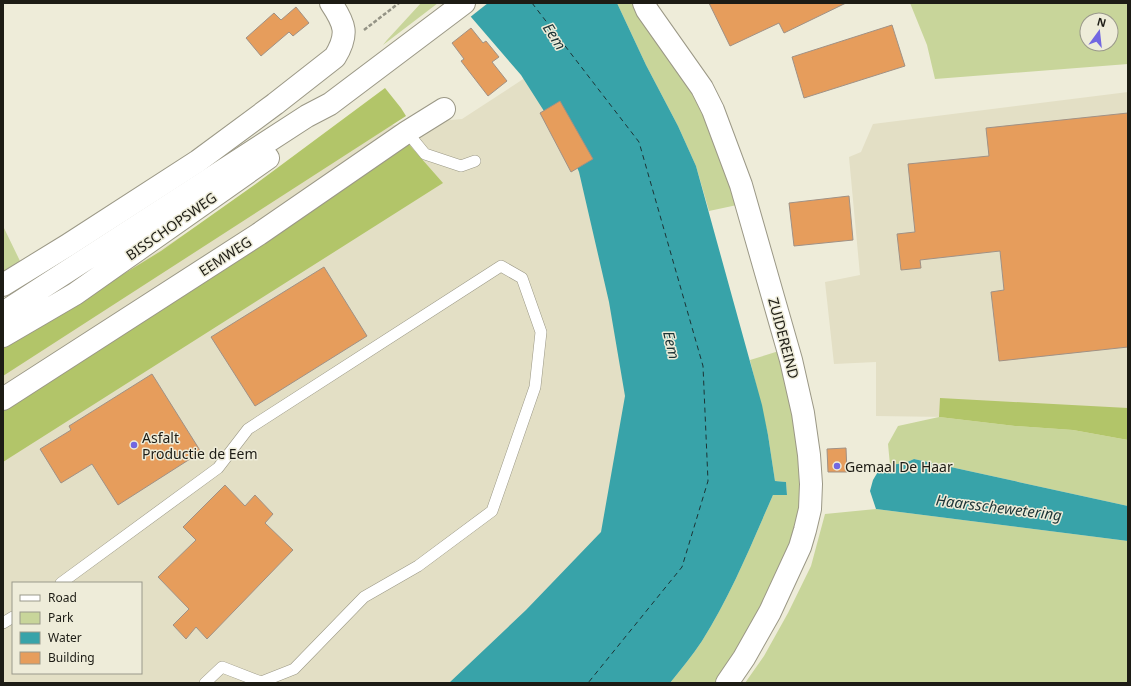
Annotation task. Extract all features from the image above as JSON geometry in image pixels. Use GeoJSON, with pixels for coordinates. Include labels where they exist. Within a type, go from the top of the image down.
{"type":"FeatureCollection","features":[{"type":"Feature","properties":{"kind":"street"},"geometry":{"type":"LineString","coordinates":[[3,285],[198,161],[269,109],[335,57],[342,46],[344,32],[340,17],[331,3]]}},
{"type":"Feature","properties":{"kind":"street","name":"ZUIDEREIND"},"geometry":{"type":"LineString","coordinates":[[644,3],[647,10],[702,88],[713,110],[741,185],[791,360],[803,413],[809,455],[811,484],[810,509],[800,547],[770,612],[744,658],[727,683]]}},
{"type":"Feature","properties":{"kind":"street","name":"BISSCHOPSWEG"},"geometry":{"type":"LineString","coordinates":[[3,314],[307,116],[330,104],[458,7]]}},
{"type":"Feature","properties":{"kind":"street","name":"BISSCHOPSWEG"},"geometry":{"type":"LineString","coordinates":[[3,336],[75,294],[258,165],[313,125],[330,104]]}},
{"type":"Feature","properties":{"kind":"street","name":"EEMWEG"},"geometry":{"type":"LineString","coordinates":[[3,399],[259,234],[407,132],[444,109]]}},
{"type":"Feature","properties":{"kind":"lane"},"geometry":{"type":"LineString","coordinates":[[407,132],[425,154],[461,166],[475,161]]}},
{"type":"Feature","properties":{"kind":"lane"},"geometry":{"type":"LineString","coordinates":[[62,582],[218,468],[248,429],[501,266],[522,278],[541,332],[535,387],[492,511],[418,566],[364,597],[294,669],[261,682],[222,666],[205,683]]}},
{"type":"Feature","properties":{"kind":"lane"},"geometry":{"type":"LineString","coordinates":[[3,623],[12,618]]}},
{"type":"Feature","properties":{"kind":"path"},"geometry":{"type":"LineString","coordinates":[[344,32],[362,31],[399,3]]}},
{"type":"Feature","properties":{"kind":"shaded area"},"geometry":{"type":"Polygon","coordinates":[[[537,70],[608,196],[645,392],[605,546],[455,683],[3,683],[3,351],[348,129],[462,119],[537,70]]]}},
{"type":"Feature","properties":{"kind":"shaded area"},"geometry":{"type":"Polygon","coordinates":[[[1128,92],[1128,425],[947,417],[876,416],[876,362],[834,364],[825,282],[860,275],[849,157],[861,152],[873,124],[1128,92]]]}},
{"type":"Feature","properties":{"kind":"green space"},"geometry":{"type":"Polygon","coordinates":[[[421,3],[438,3],[383,45],[387,40],[421,3]]]}},
{"type":"Feature","properties":{"kind":"green space"},"geometry":{"type":"Polygon","coordinates":[[[617,3],[634,3],[694,92],[737,205],[709,211],[696,166],[678,126],[646,65],[617,3]]]}},
{"type":"Feature","properties":{"kind":"green space"},"geometry":{"type":"Polygon","coordinates":[[[910,3],[1128,3],[1128,64],[935,79],[927,45],[910,3]]]}},
{"type":"Feature","properties":{"kind":"green space"},"geometry":{"type":"Polygon","coordinates":[[[385,88],[406,116],[3,376],[3,348],[161,251],[257,183],[385,88]]]}},
{"type":"Feature","properties":{"kind":"green space"},"geometry":{"type":"Polygon","coordinates":[[[406,141],[443,183],[3,462],[3,401],[406,141]]]}},
{"type":"Feature","properties":{"kind":"green space"},"geometry":{"type":"Polygon","coordinates":[[[3,226],[20,261],[3,272],[3,226]]]}},
{"type":"Feature","properties":{"kind":"green space"},"geometry":{"type":"Polygon","coordinates":[[[779,351],[801,452],[802,501],[784,565],[718,683],[670,683],[702,641],[722,606],[740,570],[773,495],[787,495],[786,482],[775,481],[768,435],[750,360],[779,351]]]}},
{"type":"Feature","properties":{"kind":"green space"},"geometry":{"type":"Polygon","coordinates":[[[940,398],[1128,408],[1128,440],[1073,430],[1015,426],[939,417],[940,398]]]}},
{"type":"Feature","properties":{"kind":"green space"},"geometry":{"type":"Polygon","coordinates":[[[939,417],[1015,426],[1073,430],[1128,440],[1128,506],[914,459],[905,463],[890,465],[888,444],[898,426],[939,417]]]}},
{"type":"Feature","properties":{"kind":"green space"},"geometry":{"type":"Polygon","coordinates":[[[876,509],[1128,541],[1128,683],[745,683],[764,656],[788,613],[811,566],[825,514],[876,509]]]}},
{"type":"Feature","properties":{"kind":"water","name":"Eem"},"geometry":{"type":"Polygon","coordinates":[[[459,3],[617,3],[646,65],[678,126],[696,166],[762,405],[775,481],[786,482],[787,495],[773,495],[740,570],[722,606],[702,641],[670,683],[449,683],[526,610],[601,532],[625,396],[609,302],[579,172],[572,155],[521,75],[459,3]]]}},
{"type":"Feature","properties":{"kind":"water","name":"Haarsschewetering"},"geometry":{"type":"Polygon","coordinates":[[[914,459],[1128,506],[1128,541],[876,509],[870,491],[873,480],[879,470],[890,465],[905,463],[914,459]]]}},
{"type":"Feature","properties":{"kind":"pier"},"geometry":{"type":"Polygon","coordinates":[[[457,3],[488,3],[469,18],[457,3]]]}},
{"type":"Feature","properties":{"kind":"building"},"geometry":{"type":"Polygon","coordinates":[[[709,3],[846,3],[784,33],[779,23],[730,46],[709,3]]]}},
{"type":"Feature","properties":{"kind":"building"},"geometry":{"type":"Polygon","coordinates":[[[296,7],[309,23],[293,36],[289,32],[261,56],[246,38],[274,13],[281,20],[296,7]]]}},
{"type":"Feature","properties":{"kind":"building"},"geometry":{"type":"Polygon","coordinates":[[[892,25],[905,66],[804,98],[792,57],[892,25]]]}},
{"type":"Feature","properties":{"kind":"building"},"geometry":{"type":"Polygon","coordinates":[[[471,28],[483,43],[486,41],[499,57],[492,62],[507,81],[488,96],[461,61],[464,59],[452,43],[471,28]]]}},
{"type":"Feature","properties":{"kind":"building"},"geometry":{"type":"Polygon","coordinates":[[[560,101],[593,159],[571,172],[540,113],[560,101]]]}},
{"type":"Feature","properties":{"kind":"building"},"geometry":{"type":"Polygon","coordinates":[[[1128,113],[1128,347],[999,361],[991,292],[1004,290],[1000,251],[920,260],[921,268],[901,270],[897,234],[915,232],[908,164],[989,156],[986,128],[1128,113]]]}},
{"type":"Feature","properties":{"kind":"building"},"geometry":{"type":"Polygon","coordinates":[[[849,196],[853,240],[794,246],[789,203],[849,196]]]}},
{"type":"Feature","properties":{"kind":"building"},"geometry":{"type":"Polygon","coordinates":[[[324,267],[367,336],[255,406],[211,337],[324,267]]]}},
{"type":"Feature","properties":{"kind":"building"},"geometry":{"type":"Polygon","coordinates":[[[152,374],[201,452],[118,505],[92,464],[61,483],[40,449],[71,430],[69,426],[152,374]]]}},
{"type":"Feature","properties":{"kind":"building","name":"Gemaal De Haar"},"geometry":{"type":"Polygon","coordinates":[[[846,448],[847,472],[828,472],[827,449],[846,448]]]}},
{"type":"Feature","properties":{"kind":"building"},"geometry":{"type":"Polygon","coordinates":[[[225,485],[245,506],[255,495],[273,514],[265,523],[293,550],[207,639],[196,627],[186,639],[173,625],[189,609],[158,577],[196,540],[183,527],[225,485]]]}},
{"type":"Feature","properties":{"kind":"ferry route"},"geometry":{"type":"LineString","coordinates":[[532,3],[639,142],[703,366],[708,481],[682,567],[588,683]]}},
{"type":"Feature","properties":{"kind":"place","name":"Asfalt Productie de Eem"},"geometry":{"type":"Point","coordinates":[134,445]}},
{"type":"Feature","properties":{"kind":"place","name":"Gemaal De Haar"},"geometry":{"type":"Point","coordinates":[837,466]}}]}
